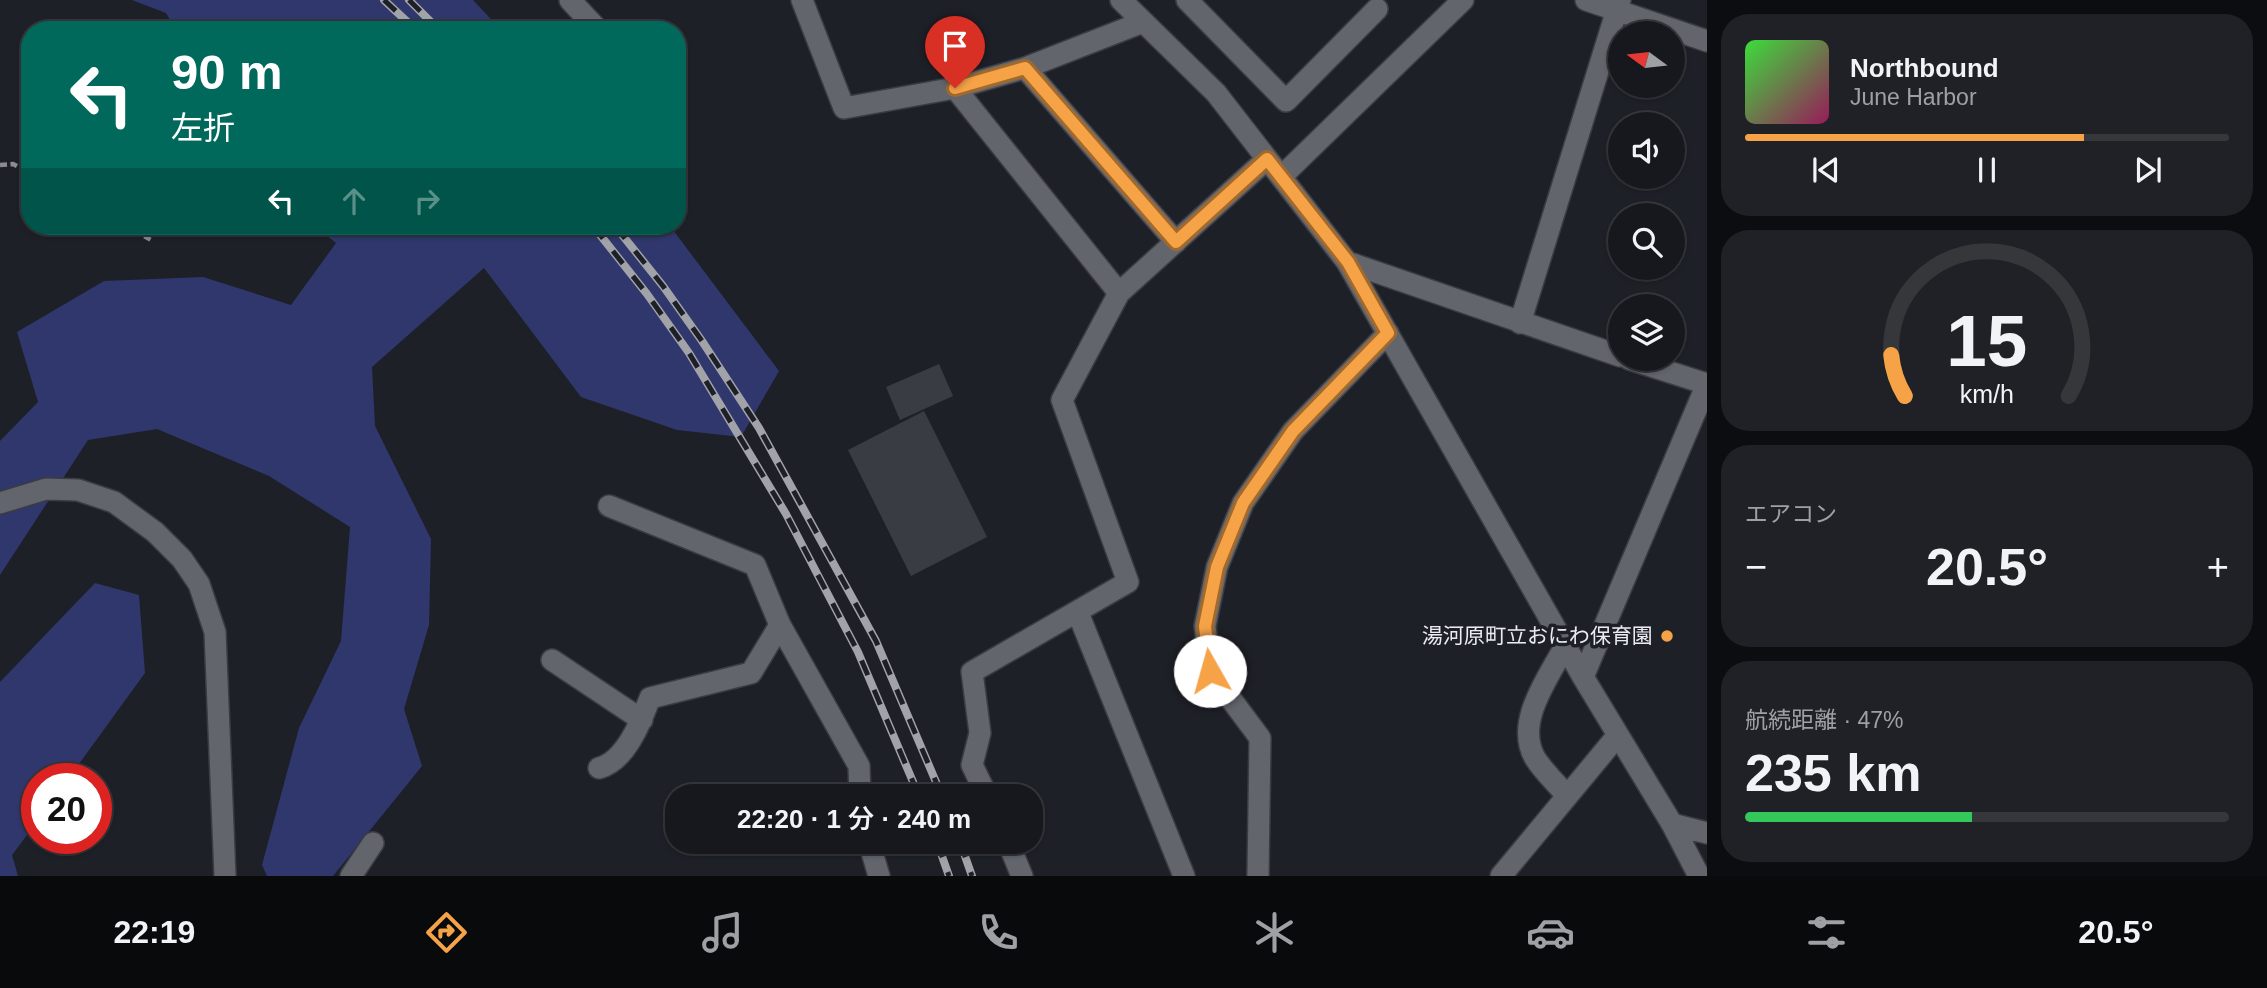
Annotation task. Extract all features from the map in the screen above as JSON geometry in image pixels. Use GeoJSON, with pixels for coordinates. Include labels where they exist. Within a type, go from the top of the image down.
{"type":"FeatureCollection","features":[{"type":"Feature","properties":{"kind":"street"},"geometry":{"type":"LineString","coordinates":[[570,0],[590,21]]}},
{"type":"Feature","properties":{"kind":"street"},"geometry":{"type":"LineString","coordinates":[[802,0],[844,108],[955,88],[1025,68],[1143,22]]}},
{"type":"Feature","properties":{"kind":"street"},"geometry":{"type":"LineString","coordinates":[[1121,0],[1216,93],[1348,262],[1565,646],[1672,824],[1699,876]]}},
{"type":"Feature","properties":{"kind":"street"},"geometry":{"type":"LineString","coordinates":[[1187,0],[1286,101],[1377,9]]}},
{"type":"Feature","properties":{"kind":"street"},"geometry":{"type":"LineString","coordinates":[[1281,177],[1463,0]]}},
{"type":"Feature","properties":{"kind":"street"},"geometry":{"type":"LineString","coordinates":[[1586,0],[1618,5],[1707,41]]}},
{"type":"Feature","properties":{"kind":"street"},"geometry":{"type":"LineString","coordinates":[[1520,323],[1618,5]]}},
{"type":"Feature","properties":{"kind":"street"},"geometry":{"type":"LineString","coordinates":[[1025,68],[1176,242]]}},
{"type":"Feature","properties":{"kind":"street"},"geometry":{"type":"LineString","coordinates":[[955,88],[1119,293]]}},
{"type":"Feature","properties":{"kind":"street"},"geometry":{"type":"LineString","coordinates":[[981,784],[972,765],[980,733],[972,673],[1128,582],[1062,400],[1119,293],[1267,159]]}},
{"type":"Feature","properties":{"kind":"street"},"geometry":{"type":"LineString","coordinates":[[1348,262],[1608,352]]}},
{"type":"Feature","properties":{"kind":"street"},"geometry":{"type":"LineString","coordinates":[[1258,876],[1260,738],[1210,671],[1205,626],[1217,567],[1243,503],[1293,431],[1388,333]]}},
{"type":"Feature","properties":{"kind":"street"},"geometry":{"type":"LineString","coordinates":[[1583,677],[1707,384],[1666,371]]}},
{"type":"Feature","properties":{"kind":"street"},"geometry":{"type":"LineString","coordinates":[[0,503],[46,489],[78,489],[114,502],[156,532],[199,584],[215,632],[225,876]]}},
{"type":"Feature","properties":{"kind":"street"},"geometry":{"type":"LineString","coordinates":[[609,506],[755,565],[780,625],[859,766],[860,784]]}},
{"type":"Feature","properties":{"kind":"street"},"geometry":{"type":"LineString","coordinates":[[1078,613],[1184,876]]}},
{"type":"Feature","properties":{"kind":"street"},"geometry":{"type":"LineString","coordinates":[[599,768],[607,766],[622,750],[642,720],[650,698],[751,673],[780,625]]}},
{"type":"Feature","properties":{"kind":"street"},"geometry":{"type":"LineString","coordinates":[[1565,646],[1533,708],[1528,736],[1534,757],[1567,796]]}},
{"type":"Feature","properties":{"kind":"street"},"geometry":{"type":"LineString","coordinates":[[552,660],[642,720]]}},
{"type":"Feature","properties":{"kind":"street"},"geometry":{"type":"LineString","coordinates":[[1501,876],[1618,735]]}},
{"type":"Feature","properties":{"kind":"street"},"geometry":{"type":"LineString","coordinates":[[1672,824],[1707,833]]}},
{"type":"Feature","properties":{"kind":"street"},"geometry":{"type":"LineString","coordinates":[[351,876],[373,843]]}},
{"type":"Feature","properties":{"kind":"street"},"geometry":{"type":"LineString","coordinates":[[873,854],[879,876]]}},
{"type":"Feature","properties":{"kind":"street"},"geometry":{"type":"LineString","coordinates":[[1013,854],[1022,876]]}},
{"type":"Feature","properties":{"kind":"path"},"geometry":{"type":"LineString","coordinates":[[0,165],[13,164],[21,168]]}},
{"type":"Feature","properties":{"kind":"path"},"geometry":{"type":"LineString","coordinates":[[142,235],[153,241]]}},
{"type":"Feature","properties":{"kind":"shaded area"},"geometry":{"type":"Polygon","coordinates":[[[132,0],[473,0],[493,21],[171,21],[166,13],[132,0]]]}},
{"type":"Feature","properties":{"kind":"shaded area"},"geometry":{"type":"Polygon","coordinates":[[[326,235],[677,235],[779,371],[741,437],[677,430],[581,397],[484,268],[372,367],[375,426],[431,539],[429,625],[404,709],[422,766],[333,876],[267,876],[262,865],[299,728],[341,641],[350,527],[269,476],[157,429],[88,440],[0,575],[0,441],[38,402],[17,332],[104,281],[203,277],[291,305],[336,243],[326,235]]]}},
{"type":"Feature","properties":{"kind":"shaded area"},"geometry":{"type":"Polygon","coordinates":[[[95,583],[139,595],[145,673],[80,763],[21,763],[21,843],[12,855],[18,876],[0,876],[0,682],[95,583]]]}},
{"type":"Feature","properties":{"kind":"building"},"geometry":{"type":"Polygon","coordinates":[[[939,364],[953,396],[900,420],[886,387],[939,364]]]}},
{"type":"Feature","properties":{"kind":"building"},"geometry":{"type":"Polygon","coordinates":[[[924,411],[987,537],[911,576],[848,450],[924,411]]]}},
{"type":"Feature","properties":{"kind":"railway"},"geometry":{"type":"LineString","coordinates":[[384,0],[406,21]]}},
{"type":"Feature","properties":{"kind":"railway"},"geometry":{"type":"LineString","coordinates":[[409,0],[430,21]]}},
{"type":"Feature","properties":{"kind":"railway"},"geometry":{"type":"LineString","coordinates":[[600,235],[689,353],[786,514],[858,652],[914,784]]}},
{"type":"Feature","properties":{"kind":"railway"},"geometry":{"type":"LineString","coordinates":[[622,235],[702,341],[759,428],[876,641],[937,784]]}},
{"type":"Feature","properties":{"kind":"railway"},"geometry":{"type":"LineString","coordinates":[[941,854],[949,876]]}},
{"type":"Feature","properties":{"kind":"railway"},"geometry":{"type":"LineString","coordinates":[[964,854],[972,876]]}},
{"type":"Feature","properties":{"kind":"place","name":"湯河原町立おにわ保育園"},"geometry":{"type":"Point","coordinates":[1667,636]}},
{"type":"Feature","properties":{"kind":"route"},"geometry":{"type":"LineString","coordinates":[[955,88],[1025,68],[1176,242],[1267,159],[1348,262],[1388,333],[1293,431],[1243,503],[1217,567],[1205,626],[1210,671]]}}]}
